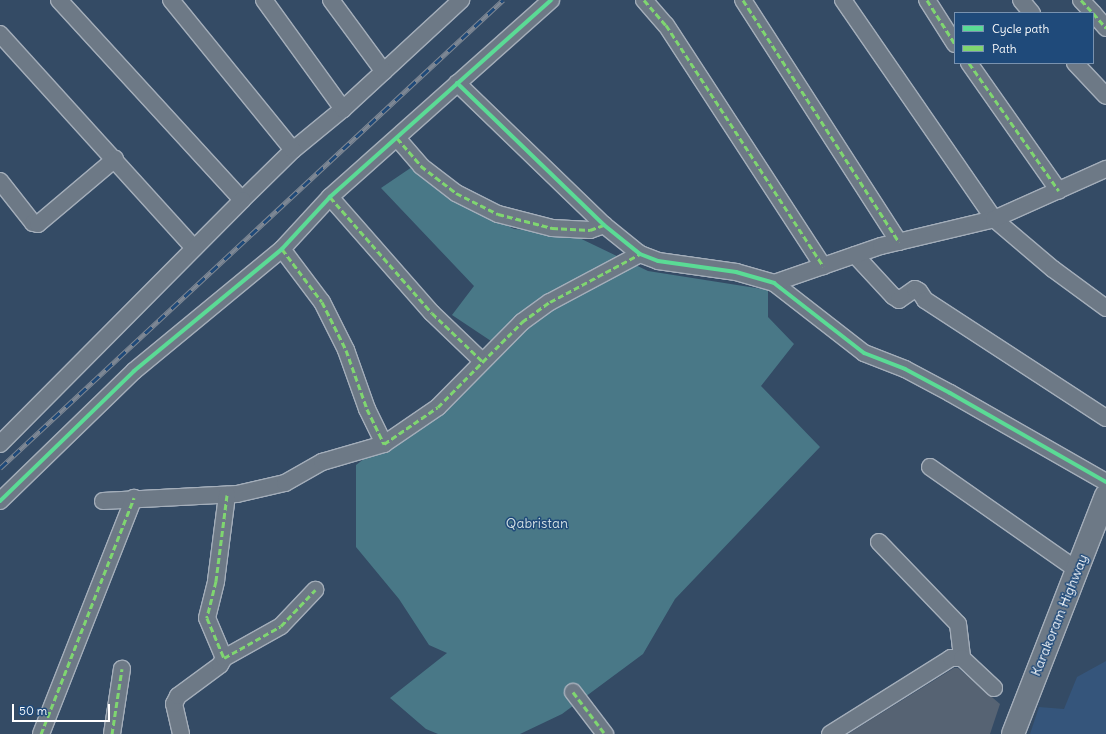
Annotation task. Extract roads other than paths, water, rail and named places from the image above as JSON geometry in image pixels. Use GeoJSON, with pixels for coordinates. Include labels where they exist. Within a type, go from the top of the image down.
{"type":"FeatureCollection","features":[{"type":"Feature","properties":{"kind":"highway","name":"Karakoram Highway"},"geometry":{"type":"LineString","coordinates":[[1013,734],[1105,502]]}},
{"type":"Feature","properties":{"kind":"street"},"geometry":{"type":"LineString","coordinates":[[59,0],[242,200]]}},
{"type":"Feature","properties":{"kind":"street"},"geometry":{"type":"LineString","coordinates":[[171,0],[293,150]]}},
{"type":"Feature","properties":{"kind":"street"},"geometry":{"type":"LineString","coordinates":[[264,0],[343,109]]}},
{"type":"Feature","properties":{"kind":"street"},"geometry":{"type":"LineString","coordinates":[[331,0],[384,72]]}},
{"type":"Feature","properties":{"kind":"street"},"geometry":{"type":"LineString","coordinates":[[0,501],[134,371],[282,249],[330,197],[550,0]]}},
{"type":"Feature","properties":{"kind":"street"},"geometry":{"type":"LineString","coordinates":[[644,0],[670,32],[823,266]]}},
{"type":"Feature","properties":{"kind":"street"},"geometry":{"type":"LineString","coordinates":[[743,0],[899,242]]}},
{"type":"Feature","properties":{"kind":"street"},"geometry":{"type":"LineString","coordinates":[[843,0],[994,219],[1053,269],[1106,308]]}},
{"type":"Feature","properties":{"kind":"street"},"geometry":{"type":"LineString","coordinates":[[927,0],[954,42]]}},
{"type":"Feature","properties":{"kind":"street"},"geometry":{"type":"LineString","coordinates":[[1021,0],[1031,12]]}},
{"type":"Feature","properties":{"kind":"street"},"geometry":{"type":"LineString","coordinates":[[1081,0],[1092,12]]}},
{"type":"Feature","properties":{"kind":"street"},"geometry":{"type":"LineString","coordinates":[[0,444],[94,352],[130,311],[293,150],[343,109],[384,72],[453,3]]}},
{"type":"Feature","properties":{"kind":"street"},"geometry":{"type":"LineString","coordinates":[[1094,14],[1106,28]]}},
{"type":"Feature","properties":{"kind":"street"},"geometry":{"type":"LineString","coordinates":[[0,34],[27,67],[115,159],[194,248]]}},
{"type":"Feature","properties":{"kind":"street"},"geometry":{"type":"LineString","coordinates":[[969,64],[1059,191]]}},
{"type":"Feature","properties":{"kind":"street"},"geometry":{"type":"LineString","coordinates":[[1076,64],[1106,96]]}},
{"type":"Feature","properties":{"kind":"street"},"geometry":{"type":"LineString","coordinates":[[457,83],[604,225],[640,254],[658,261],[736,272],[774,283],[864,353],[905,369],[950,392],[1106,482]]}},
{"type":"Feature","properties":{"kind":"street"},"geometry":{"type":"LineString","coordinates":[[397,138],[420,166],[456,193],[498,214],[552,228],[590,230],[604,225]]}},
{"type":"Feature","properties":{"kind":"street"},"geometry":{"type":"LineString","coordinates":[[0,181],[32,223],[38,224],[115,159]]}},
{"type":"Feature","properties":{"kind":"street"},"geometry":{"type":"LineString","coordinates":[[774,283],[855,255],[899,242],[994,219],[1106,169]]}},
{"type":"Feature","properties":{"kind":"street"},"geometry":{"type":"LineString","coordinates":[[330,197],[432,313],[482,361]]}},
{"type":"Feature","properties":{"kind":"street"},"geometry":{"type":"LineString","coordinates":[[282,249],[322,302],[346,350],[367,409],[384,444]]}},
{"type":"Feature","properties":{"kind":"street"},"geometry":{"type":"LineString","coordinates":[[103,501],[134,498],[227,495],[285,483],[322,462],[384,444],[438,407],[522,322],[550,302],[640,254]]}},
{"type":"Feature","properties":{"kind":"street"},"geometry":{"type":"LineString","coordinates":[[855,255],[893,296],[899,300],[915,289],[919,291],[925,300],[1106,418]]}},
{"type":"Feature","properties":{"kind":"street"},"geometry":{"type":"LineString","coordinates":[[930,467],[1077,570]]}},
{"type":"Feature","properties":{"kind":"street"},"geometry":{"type":"LineString","coordinates":[[224,658],[206,618],[216,581],[227,495]]}},
{"type":"Feature","properties":{"kind":"street"},"geometry":{"type":"LineString","coordinates":[[41,734],[134,498]]}},
{"type":"Feature","properties":{"kind":"street"},"geometry":{"type":"LineString","coordinates":[[879,542],[958,624],[962,658],[994,688]]}},
{"type":"Feature","properties":{"kind":"street"},"geometry":{"type":"LineString","coordinates":[[180,734],[175,699],[220,665],[224,658],[281,626],[315,590]]}},
{"type":"Feature","properties":{"kind":"street"},"geometry":{"type":"LineString","coordinates":[[830,734],[951,658],[962,658]]}},
{"type":"Feature","properties":{"kind":"street"},"geometry":{"type":"LineString","coordinates":[[112,734],[122,670]]}},
{"type":"Feature","properties":{"kind":"street"},"geometry":{"type":"LineString","coordinates":[[573,692],[605,734]]}},
{"type":"Feature","properties":{"kind":"railway"},"geometry":{"type":"LineString","coordinates":[[0,468],[503,0]]}},
{"type":"Feature","properties":{"kind":"park label","name":"Qabristan"},"geometry":{"type":"Point","coordinates":[537,523]}}]}
